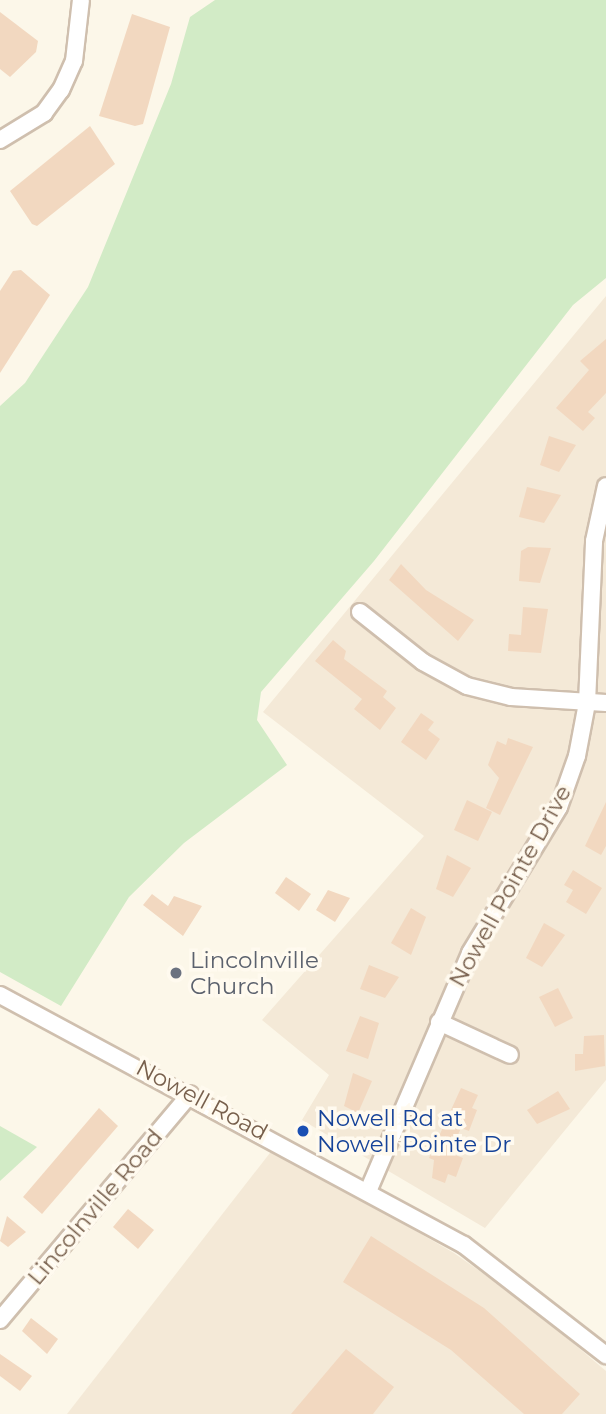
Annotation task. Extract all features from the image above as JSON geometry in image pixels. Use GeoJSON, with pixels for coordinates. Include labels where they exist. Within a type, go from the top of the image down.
{"type":"FeatureCollection","features":[{"type":"Feature","properties":{"kind":"street"},"geometry":{"type":"LineString","coordinates":[[0,140],[44,113],[61,90],[74,61],[81,0]]}},
{"type":"Feature","properties":{"kind":"street","name":"Nowell Pointe Drive"},"geometry":{"type":"LineString","coordinates":[[369,1189],[470,953],[559,807],[587,703],[593,553],[606,486]]}},
{"type":"Feature","properties":{"kind":"street"},"geometry":{"type":"LineString","coordinates":[[360,612],[423,662],[467,686],[587,703],[606,703]]}},
{"type":"Feature","properties":{"kind":"street","name":"Nowell Road"},"geometry":{"type":"LineString","coordinates":[[0,995],[369,1189],[491,1262],[606,1355]]}},
{"type":"Feature","properties":{"kind":"street"},"geometry":{"type":"LineString","coordinates":[[439,1022],[510,1055]]}},
{"type":"Feature","properties":{"kind":"street","name":"Lincolnville Road"},"geometry":{"type":"LineString","coordinates":[[0,1320],[190,1094]]}},
{"type":"Feature","properties":{"kind":"shaded area"},"geometry":{"type":"Polygon","coordinates":[[[606,296],[606,1080],[485,1228],[302,1120],[329,1075],[262,1020],[424,836],[263,712],[606,296]]]}},
{"type":"Feature","properties":{"kind":"shaded area"},"geometry":{"type":"Polygon","coordinates":[[[273,1149],[454,1253],[528,1305],[606,1371],[606,1414],[67,1414],[273,1149]]]}},
{"type":"Feature","properties":{"kind":"green space"},"geometry":{"type":"Polygon","coordinates":[[[215,0],[606,0],[606,278],[573,305],[374,561],[261,692],[257,720],[287,765],[184,843],[129,897],[61,1006],[0,972],[0,406],[25,383],[88,287],[171,84],[190,17],[215,0]]]}},
{"type":"Feature","properties":{"kind":"green space"},"geometry":{"type":"Polygon","coordinates":[[[0,1126],[37,1147],[0,1181],[0,1126]]]}},
{"type":"Feature","properties":{"kind":"building"},"geometry":{"type":"Polygon","coordinates":[[[0,12],[38,41],[36,52],[10,77],[0,69],[0,12]]]}},
{"type":"Feature","properties":{"kind":"building"},"geometry":{"type":"Polygon","coordinates":[[[132,14],[170,27],[143,124],[135,126],[99,116],[132,14]]]}},
{"type":"Feature","properties":{"kind":"building"},"geometry":{"type":"Polygon","coordinates":[[[90,126],[115,164],[37,226],[32,224],[10,191],[90,126]]]}},
{"type":"Feature","properties":{"kind":"building"},"geometry":{"type":"Polygon","coordinates":[[[21,270],[50,295],[0,373],[0,291],[13,271],[21,270]]]}},
{"type":"Feature","properties":{"kind":"building"},"geometry":{"type":"Polygon","coordinates":[[[606,339],[606,393],[588,412],[595,418],[583,431],[556,408],[589,370],[580,361],[606,339]]]}},
{"type":"Feature","properties":{"kind":"building"},"geometry":{"type":"Polygon","coordinates":[[[549,436],[576,445],[559,472],[540,465],[549,436]]]}},
{"type":"Feature","properties":{"kind":"building"},"geometry":{"type":"Polygon","coordinates":[[[527,487],[561,495],[544,523],[519,517],[527,487]]]}},
{"type":"Feature","properties":{"kind":"building"},"geometry":{"type":"Polygon","coordinates":[[[528,547],[551,548],[540,583],[519,581],[521,551],[528,547]]]}},
{"type":"Feature","properties":{"kind":"building"},"geometry":{"type":"Polygon","coordinates":[[[401,564],[426,590],[474,620],[458,641],[389,580],[401,564]]]}},
{"type":"Feature","properties":{"kind":"building"},"geometry":{"type":"Polygon","coordinates":[[[523,607],[548,609],[541,653],[508,651],[509,634],[521,635],[523,607]]]}},
{"type":"Feature","properties":{"kind":"building"},"geometry":{"type":"Polygon","coordinates":[[[333,640],[346,651],[344,659],[387,691],[383,697],[396,708],[380,730],[354,709],[362,699],[315,661],[333,640]]]}},
{"type":"Feature","properties":{"kind":"building"},"geometry":{"type":"Polygon","coordinates":[[[421,713],[434,722],[428,730],[440,739],[426,760],[401,742],[421,713]]]}},
{"type":"Feature","properties":{"kind":"building"},"geometry":{"type":"Polygon","coordinates":[[[508,738],[533,747],[500,815],[486,808],[499,778],[488,765],[497,741],[506,745],[508,738]]]}},
{"type":"Feature","properties":{"kind":"building"},"geometry":{"type":"Polygon","coordinates":[[[467,800],[492,812],[478,841],[454,830],[467,800]]]}},
{"type":"Feature","properties":{"kind":"building"},"geometry":{"type":"Polygon","coordinates":[[[606,802],[606,846],[601,855],[585,846],[606,802]]]}},
{"type":"Feature","properties":{"kind":"building"},"geometry":{"type":"Polygon","coordinates":[[[447,855],[471,868],[453,897],[436,889],[447,855]]]}},
{"type":"Feature","properties":{"kind":"building"},"geometry":{"type":"Polygon","coordinates":[[[573,870],[602,888],[586,914],[566,902],[573,890],[564,885],[573,870]]]}},
{"type":"Feature","properties":{"kind":"building"},"geometry":{"type":"Polygon","coordinates":[[[286,877],[311,894],[299,911],[275,893],[286,877]]]}},
{"type":"Feature","properties":{"kind":"building"},"geometry":{"type":"Polygon","coordinates":[[[328,890],[350,898],[335,922],[316,910],[328,890]]]}},
{"type":"Feature","properties":{"kind":"building"},"geometry":{"type":"Polygon","coordinates":[[[152,894],[168,906],[174,896],[202,906],[183,936],[143,905],[152,894]]]}},
{"type":"Feature","properties":{"kind":"building"},"geometry":{"type":"Polygon","coordinates":[[[411,908],[426,917],[411,955],[391,943],[411,908]]]}},
{"type":"Feature","properties":{"kind":"building"},"geometry":{"type":"Polygon","coordinates":[[[544,923],[565,935],[542,967],[526,958],[544,923]]]}},
{"type":"Feature","properties":{"kind":"building"},"geometry":{"type":"Polygon","coordinates":[[[369,965],[399,977],[385,998],[360,989],[369,965]]]}},
{"type":"Feature","properties":{"kind":"building"},"geometry":{"type":"Polygon","coordinates":[[[558,988],[573,1018],[555,1027],[539,997],[558,988]]]}},
{"type":"Feature","properties":{"kind":"building"},"geometry":{"type":"Polygon","coordinates":[[[360,1016],[379,1023],[368,1059],[346,1051],[360,1016]]]}},
{"type":"Feature","properties":{"kind":"building"},"geometry":{"type":"Polygon","coordinates":[[[604,1035],[605,1066],[575,1071],[575,1054],[583,1054],[584,1036],[604,1035]]]}},
{"type":"Feature","properties":{"kind":"building"},"geometry":{"type":"Polygon","coordinates":[[[353,1073],[372,1081],[358,1113],[344,1106],[353,1073]]]}},
{"type":"Feature","properties":{"kind":"building"},"geometry":{"type":"Polygon","coordinates":[[[461,1088],[478,1095],[472,1108],[477,1110],[469,1131],[461,1128],[450,1153],[463,1158],[456,1177],[448,1174],[445,1183],[432,1178],[434,1160],[429,1158],[461,1088]]]}},
{"type":"Feature","properties":{"kind":"building"},"geometry":{"type":"Polygon","coordinates":[[[558,1091],[570,1109],[537,1124],[527,1110],[558,1091]]]}},
{"type":"Feature","properties":{"kind":"building"},"geometry":{"type":"Polygon","coordinates":[[[99,1108],[118,1126],[42,1214],[23,1197],[99,1108]]]}},
{"type":"Feature","properties":{"kind":"building"},"geometry":{"type":"Polygon","coordinates":[[[128,1209],[154,1230],[138,1249],[113,1227],[128,1209]]]}},
{"type":"Feature","properties":{"kind":"building"},"geometry":{"type":"Polygon","coordinates":[[[7,1216],[26,1232],[8,1247],[0,1241],[7,1216]]]}},
{"type":"Feature","properties":{"kind":"building"},"geometry":{"type":"Polygon","coordinates":[[[371,1236],[484,1308],[580,1394],[562,1414],[524,1414],[451,1350],[343,1282],[371,1236]]]}},
{"type":"Feature","properties":{"kind":"building"},"geometry":{"type":"Polygon","coordinates":[[[31,1318],[58,1339],[47,1354],[22,1331],[31,1318]]]}},
{"type":"Feature","properties":{"kind":"building"},"geometry":{"type":"Polygon","coordinates":[[[346,1349],[394,1387],[373,1414],[291,1414],[346,1349]]]}},
{"type":"Feature","properties":{"kind":"building"},"geometry":{"type":"Polygon","coordinates":[[[0,1354],[32,1376],[20,1391],[0,1376],[0,1354]]]}},
{"type":"Feature","properties":{"kind":"place","name":"Lincolnville Church"},"geometry":{"type":"Point","coordinates":[176,973]}},
{"type":"Feature","properties":{"kind":"place","name":"Nowell Rd at Nowell Pointe Dr"},"geometry":{"type":"Point","coordinates":[303,1131]}}]}
